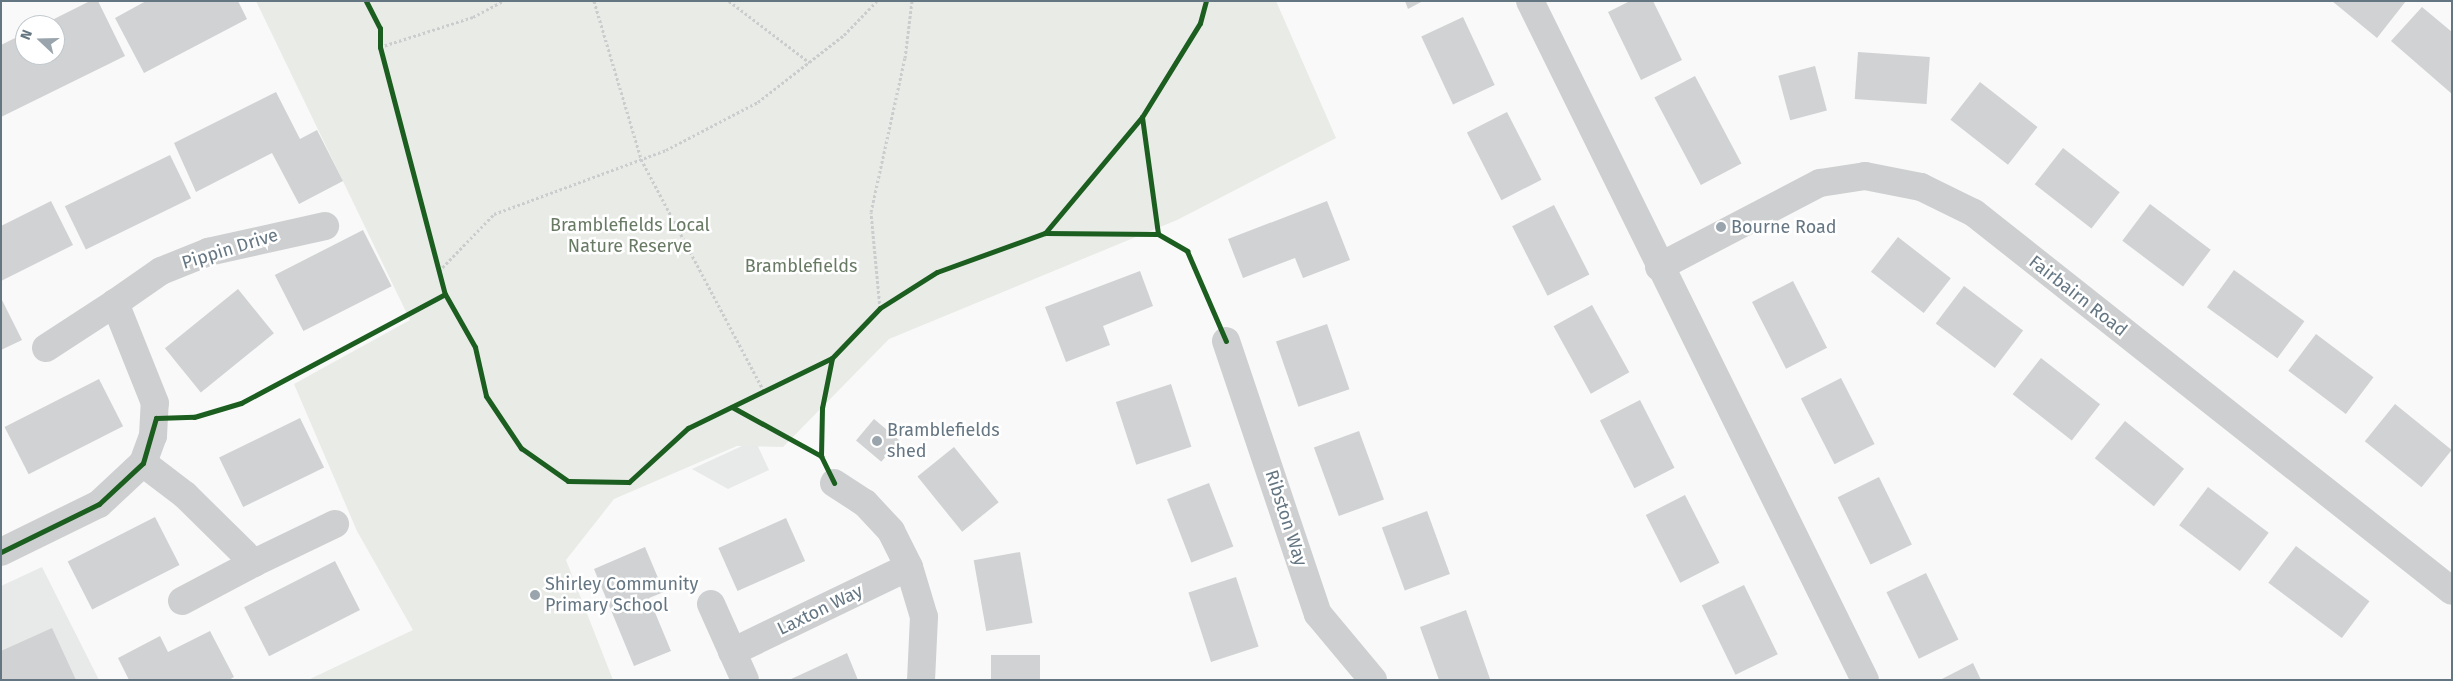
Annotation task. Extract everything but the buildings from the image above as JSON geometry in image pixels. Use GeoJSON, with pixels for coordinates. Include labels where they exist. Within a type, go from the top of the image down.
{"type":"FeatureCollection","features":[{"type":"Feature","properties":{"kind":"street"},"geometry":{"type":"LineString","coordinates":[[1530,1],[1659,267],[1865,680]]}},
{"type":"Feature","properties":{"kind":"street","name":"Fairbairn Road"},"geometry":{"type":"LineString","coordinates":[[1659,267],[1820,183],[1866,176],[1921,187],[1974,213],[2452,591]]}},
{"type":"Feature","properties":{"kind":"street","name":"Pippin Drive"},"geometry":{"type":"LineString","coordinates":[[46,348],[160,271],[208,252],[325,226]]}},
{"type":"Feature","properties":{"kind":"street"},"geometry":{"type":"LineString","coordinates":[[1,552],[99,504],[143,462],[153,436],[155,403],[115,303]]}},
{"type":"Feature","properties":{"kind":"street","name":"Ribston Way"},"geometry":{"type":"LineString","coordinates":[[1226,341],[1318,614],[1373,680]]}},
{"type":"Feature","properties":{"kind":"street"},"geometry":{"type":"LineString","coordinates":[[143,462],[186,495],[254,563]]}},
{"type":"Feature","properties":{"kind":"street"},"geometry":{"type":"LineString","coordinates":[[834,483],[865,503],[891,531],[908,568],[924,617],[921,680]]}},
{"type":"Feature","properties":{"kind":"street"},"geometry":{"type":"LineString","coordinates":[[182,601],[254,563],[335,524]]}},
{"type":"Feature","properties":{"kind":"street","name":"Laxton Way"},"geometry":{"type":"LineString","coordinates":[[732,652],[908,568]]}},
{"type":"Feature","properties":{"kind":"street"},"geometry":{"type":"LineString","coordinates":[[711,604],[744,680]]}},
{"type":"Feature","properties":{"kind":"path"},"geometry":{"type":"LineString","coordinates":[[380,47],[472,17],[503,1]]}},
{"type":"Feature","properties":{"kind":"path"},"geometry":{"type":"LineString","coordinates":[[594,1],[641,159],[764,391]]}},
{"type":"Feature","properties":{"kind":"path"},"geometry":{"type":"LineString","coordinates":[[729,1],[809,62]]}},
{"type":"Feature","properties":{"kind":"path"},"geometry":{"type":"LineString","coordinates":[[439,271],[494,214],[641,159],[758,102],[809,62],[877,1]]}},
{"type":"Feature","properties":{"kind":"path"},"geometry":{"type":"LineString","coordinates":[[880,308],[871,212],[905,58],[912,1]]}},
{"type":"Feature","properties":{"kind":"path"},"geometry":{"type":"LineString","coordinates":[[380,38],[382,56]]}},
{"type":"Feature","properties":{"kind":"path"},"geometry":{"type":"LineString","coordinates":[[436,262],[441,279]]}},
{"type":"Feature","properties":{"kind":"path"},"geometry":{"type":"LineString","coordinates":[[873,315],[888,303]]}},
{"type":"Feature","properties":{"kind":"path"},"geometry":{"type":"LineString","coordinates":[[756,395],[773,387]]}},
{"type":"Feature","properties":{"kind":"shaded area"},"geometry":{"type":"Polygon","coordinates":[[[755,440],[769,470],[728,489],[692,469],[755,440]]]}},
{"type":"Feature","properties":{"kind":"shaded area"},"geometry":{"type":"Polygon","coordinates":[[[42,567],[99,680],[1,680],[1,586],[42,567]]]}},
{"type":"Feature","properties":{"kind":"green space","name":"Bramblefields Local Nature Reserve"},"geometry":{"type":"Polygon","coordinates":[[[256,1],[1276,1],[1336,138],[1177,220],[889,339],[783,447],[737,446],[614,499],[566,560],[613,680],[308,680],[413,630],[357,531],[294,384],[410,320],[256,1]]]}},
{"type":"Feature","properties":{"kind":"cycle path"},"geometry":{"type":"LineString","coordinates":[[366,1],[380,28],[380,47],[445,294],[475,347],[486,396],[521,448],[568,481],[629,482],[688,428],[832,358],[880,308],[937,272],[1045,233],[1142,117],[1200,23],[1206,1]]}},
{"type":"Feature","properties":{"kind":"cycle path"},"geometry":{"type":"LineString","coordinates":[[1142,117],[1158,234],[1187,251],[1226,341]]}},
{"type":"Feature","properties":{"kind":"cycle path"},"geometry":{"type":"LineString","coordinates":[[1045,233],[1158,234]]}},
{"type":"Feature","properties":{"kind":"cycle path"},"geometry":{"type":"LineString","coordinates":[[1,552],[99,504],[143,463],[156,418],[194,417],[241,403],[445,294]]}},
{"type":"Feature","properties":{"kind":"cycle path"},"geometry":{"type":"LineString","coordinates":[[832,358],[822,408],[821,456],[834,483]]}},
{"type":"Feature","properties":{"kind":"cycle path"},"geometry":{"type":"LineString","coordinates":[[732,407],[821,456]]}},
{"type":"Feature","properties":{"kind":"place","name":"Bourne Road"},"geometry":{"type":"Point","coordinates":[1721,227]}},
{"type":"Feature","properties":{"kind":"place","name":"Bramblefields shed"},"geometry":{"type":"Point","coordinates":[877,441]}},
{"type":"Feature","properties":{"kind":"place","name":"Shirley Community Primary School"},"geometry":{"type":"Point","coordinates":[535,595]}},
{"type":"Feature","properties":{"kind":"park label","name":"Bramblefields"},"geometry":{"type":"Point","coordinates":[801,266]}}]}
